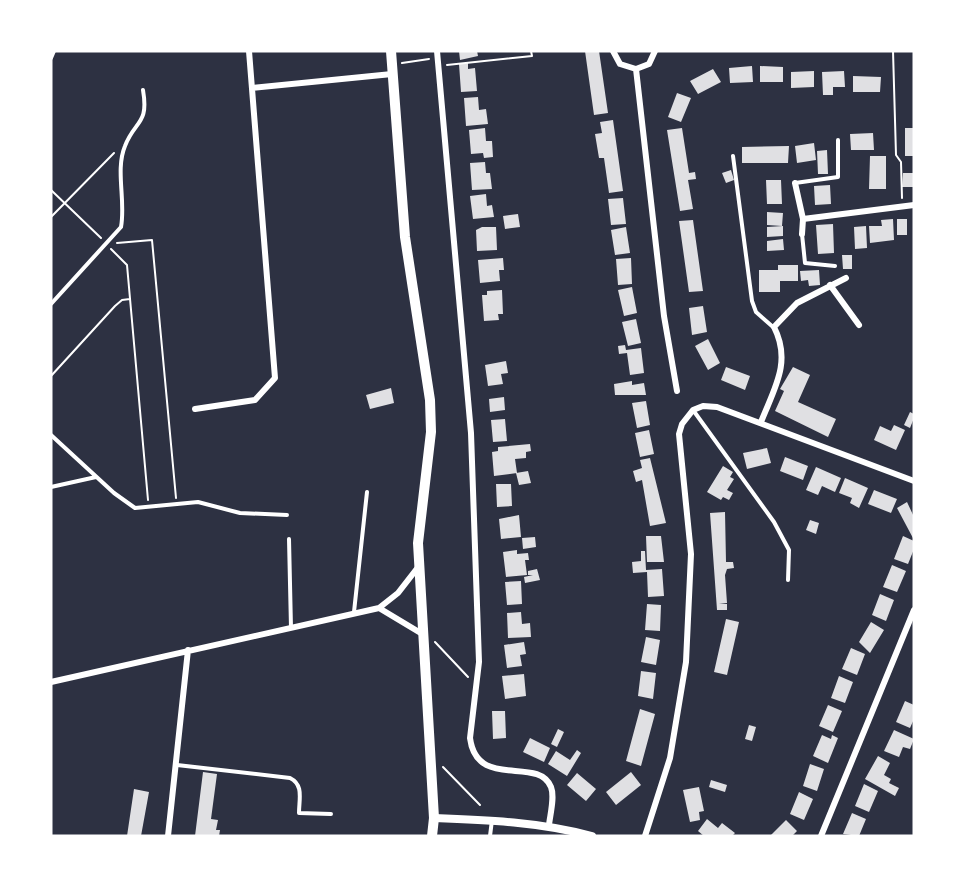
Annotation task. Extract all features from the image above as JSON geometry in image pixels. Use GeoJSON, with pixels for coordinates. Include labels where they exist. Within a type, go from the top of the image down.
{"type":"FeatureCollection","features":[{"type":"Feature","properties":{"kind":"main road"},"geometry":{"type":"LineString","coordinates":[[391,51],[405,237],[430,400],[431,432],[418,543],[434,818],[432,836]]}},
{"type":"Feature","properties":{"kind":"street"},"geometry":{"type":"LineString","coordinates":[[195,409],[255,400],[275,378],[249,51]]}},
{"type":"Feature","properties":{"kind":"street"},"geometry":{"type":"LineString","coordinates":[[613,51],[620,64],[636,69],[649,64],[655,51]]}},
{"type":"Feature","properties":{"kind":"street"},"geometry":{"type":"LineString","coordinates":[[438,54],[471,433],[479,662],[470,738],[474,754],[490,768],[533,774],[547,782],[552,790],[549,825]]}},
{"type":"Feature","properties":{"kind":"street"},"geometry":{"type":"LineString","coordinates":[[252,88],[392,69]]}},
{"type":"Feature","properties":{"kind":"street"},"geometry":{"type":"LineString","coordinates":[[636,69],[664,316],[677,391]]}},
{"type":"Feature","properties":{"kind":"street"},"geometry":{"type":"LineString","coordinates":[[795,183],[803,219],[802,234]]}},
{"type":"Feature","properties":{"kind":"street"},"geometry":{"type":"LineString","coordinates":[[803,219],[914,205]]}},
{"type":"Feature","properties":{"kind":"street"},"geometry":{"type":"LineString","coordinates":[[761,422],[784,351],[774,327],[797,303],[846,278]]}},
{"type":"Feature","properties":{"kind":"street"},"geometry":{"type":"LineString","coordinates":[[830,285],[859,325]]}},
{"type":"Feature","properties":{"kind":"street"},"geometry":{"type":"LineString","coordinates":[[645,836],[670,758],[686,662],[691,554],[679,434],[682,424],[693,410],[709,405],[761,422],[914,481]]}},
{"type":"Feature","properties":{"kind":"street"},"geometry":{"type":"LineString","coordinates":[[51,682],[379,608],[398,593],[419,566]]}},
{"type":"Feature","properties":{"kind":"street"},"geometry":{"type":"LineString","coordinates":[[379,608],[424,635]]}},
{"type":"Feature","properties":{"kind":"street"},"geometry":{"type":"LineString","coordinates":[[821,836],[914,610]]}},
{"type":"Feature","properties":{"kind":"street"},"geometry":{"type":"LineString","coordinates":[[168,836],[188,650]]}},
{"type":"Feature","properties":{"kind":"street"},"geometry":{"type":"LineString","coordinates":[[434,818],[492,819],[549,825],[592,836]]}},
{"type":"Feature","properties":{"kind":"lane"},"geometry":{"type":"LineString","coordinates":[[51,58],[54,51]]}},
{"type":"Feature","properties":{"kind":"lane"},"geometry":{"type":"LineString","coordinates":[[51,304],[121,227],[124,213],[122,161],[125,146],[144,115],[143,90]]}},
{"type":"Feature","properties":{"kind":"lane"},"geometry":{"type":"LineString","coordinates":[[795,183],[838,177],[838,140]]}},
{"type":"Feature","properties":{"kind":"lane"},"geometry":{"type":"LineString","coordinates":[[733,156],[752,301],[756,312],[774,327]]}},
{"type":"Feature","properties":{"kind":"lane"},"geometry":{"type":"LineString","coordinates":[[802,234],[805,263],[835,266]]}},
{"type":"Feature","properties":{"kind":"lane"},"geometry":{"type":"LineString","coordinates":[[693,410],[774,522],[789,550],[788,580]]}},
{"type":"Feature","properties":{"kind":"lane"},"geometry":{"type":"LineString","coordinates":[[51,435],[126,504],[135,507],[149,507],[198,502],[240,513],[287,516]]}},
{"type":"Feature","properties":{"kind":"lane"},"geometry":{"type":"LineString","coordinates":[[51,487],[96,477]]}},
{"type":"Feature","properties":{"kind":"lane"},"geometry":{"type":"LineString","coordinates":[[354,612],[367,492]]}},
{"type":"Feature","properties":{"kind":"lane"},"geometry":{"type":"LineString","coordinates":[[289,539],[291,629]]}},
{"type":"Feature","properties":{"kind":"lane"},"geometry":{"type":"LineString","coordinates":[[177,765],[290,778],[297,782],[300,788],[299,813],[331,814]]}},
{"type":"Feature","properties":{"kind":"lane"},"geometry":{"type":"LineString","coordinates":[[490,836],[492,819]]}},
{"type":"Feature","properties":{"kind":"path"},"geometry":{"type":"LineString","coordinates":[[439,66],[532,56],[531,51]]}},
{"type":"Feature","properties":{"kind":"path"},"geometry":{"type":"LineString","coordinates":[[893,51],[897,155],[901,162],[902,207]]}},
{"type":"Feature","properties":{"kind":"path"},"geometry":{"type":"LineString","coordinates":[[392,69],[438,54]]}},
{"type":"Feature","properties":{"kind":"path"},"geometry":{"type":"LineString","coordinates":[[51,217],[114,153]]}},
{"type":"Feature","properties":{"kind":"path"},"geometry":{"type":"LineString","coordinates":[[51,190],[127,265],[149,507]]}},
{"type":"Feature","properties":{"kind":"path"},"geometry":{"type":"LineString","coordinates":[[107,244],[152,240],[177,504]]}},
{"type":"Feature","properties":{"kind":"path"},"geometry":{"type":"LineString","coordinates":[[51,376],[115,306],[122,300],[130,299]]}},
{"type":"Feature","properties":{"kind":"path"},"geometry":{"type":"LineString","coordinates":[[424,635],[435,642],[476,686]]}},
{"type":"Feature","properties":{"kind":"path"},"geometry":{"type":"LineString","coordinates":[[430,755],[480,805]]}},
{"type":"Feature","properties":{"kind":"building"},"geometry":{"type":"Polygon","coordinates":[[[459,51],[477,51],[478,56],[460,60],[459,51]]]}},
{"type":"Feature","properties":{"kind":"building"},"geometry":{"type":"Polygon","coordinates":[[[585,51],[599,51],[608,113],[594,115],[585,51]]]}},
{"type":"Feature","properties":{"kind":"building"},"geometry":{"type":"Polygon","coordinates":[[[468,63],[468,69],[475,68],[477,91],[461,92],[459,64],[468,63]]]}},
{"type":"Feature","properties":{"kind":"building"},"geometry":{"type":"Polygon","coordinates":[[[752,66],[753,82],[730,83],[729,68],[752,66]]]}},
{"type":"Feature","properties":{"kind":"building"},"geometry":{"type":"Polygon","coordinates":[[[760,66],[783,67],[783,82],[760,82],[760,66]]]}},
{"type":"Feature","properties":{"kind":"building"},"geometry":{"type":"Polygon","coordinates":[[[713,69],[721,82],[698,94],[690,81],[713,69]]]}},
{"type":"Feature","properties":{"kind":"building"},"geometry":{"type":"Polygon","coordinates":[[[814,71],[814,87],[791,88],[791,72],[814,71]]]}},
{"type":"Feature","properties":{"kind":"building"},"geometry":{"type":"Polygon","coordinates":[[[844,71],[845,87],[833,87],[833,95],[823,95],[822,72],[844,71]]]}},
{"type":"Feature","properties":{"kind":"building"},"geometry":{"type":"Polygon","coordinates":[[[853,76],[881,77],[880,92],[853,92],[853,76]]]}},
{"type":"Feature","properties":{"kind":"building"},"geometry":{"type":"Polygon","coordinates":[[[677,93],[691,98],[681,122],[668,117],[677,93]]]}},
{"type":"Feature","properties":{"kind":"building"},"geometry":{"type":"Polygon","coordinates":[[[478,97],[479,110],[486,109],[488,124],[466,126],[464,98],[478,97]]]}},
{"type":"Feature","properties":{"kind":"building"},"geometry":{"type":"Polygon","coordinates":[[[613,120],[623,191],[609,193],[604,158],[599,158],[595,134],[602,133],[600,122],[613,120]]]}},
{"type":"Feature","properties":{"kind":"building"},"geometry":{"type":"Polygon","coordinates":[[[485,128],[486,141],[492,141],[493,157],[484,158],[483,153],[471,154],[469,130],[485,128]]]}},
{"type":"Feature","properties":{"kind":"building"},"geometry":{"type":"Polygon","coordinates":[[[682,128],[689,173],[695,172],[696,179],[688,180],[693,209],[680,211],[667,130],[682,128]]]}},
{"type":"Feature","properties":{"kind":"building"},"geometry":{"type":"Polygon","coordinates":[[[905,128],[914,128],[914,156],[905,156],[905,128]]]}},
{"type":"Feature","properties":{"kind":"building"},"geometry":{"type":"Polygon","coordinates":[[[873,133],[874,150],[851,150],[850,134],[873,133]]]}},
{"type":"Feature","properties":{"kind":"building"},"geometry":{"type":"Polygon","coordinates":[[[814,143],[816,160],[797,163],[795,146],[814,143]]]}},
{"type":"Feature","properties":{"kind":"building"},"geometry":{"type":"Polygon","coordinates":[[[789,146],[788,163],[742,163],[742,147],[789,146]]]}},
{"type":"Feature","properties":{"kind":"building"},"geometry":{"type":"Polygon","coordinates":[[[827,150],[828,174],[818,174],[817,151],[827,150]]]}},
{"type":"Feature","properties":{"kind":"building"},"geometry":{"type":"Polygon","coordinates":[[[870,156],[886,156],[886,189],[869,189],[870,156]]]}},
{"type":"Feature","properties":{"kind":"building"},"geometry":{"type":"Polygon","coordinates":[[[485,162],[486,173],[490,173],[492,189],[472,190],[470,163],[485,162]]]}},
{"type":"Feature","properties":{"kind":"building"},"geometry":{"type":"Polygon","coordinates":[[[731,170],[734,180],[726,183],[722,173],[731,170]]]}},
{"type":"Feature","properties":{"kind":"building"},"geometry":{"type":"Polygon","coordinates":[[[903,173],[914,173],[914,187],[902,187],[903,173]]]}},
{"type":"Feature","properties":{"kind":"building"},"geometry":{"type":"Polygon","coordinates":[[[766,180],[781,180],[782,204],[767,204],[766,180]]]}},
{"type":"Feature","properties":{"kind":"building"},"geometry":{"type":"Polygon","coordinates":[[[830,185],[831,204],[815,205],[814,186],[830,185]]]}},
{"type":"Feature","properties":{"kind":"building"},"geometry":{"type":"Polygon","coordinates":[[[486,194],[487,206],[492,205],[494,217],[473,219],[470,196],[486,194]]]}},
{"type":"Feature","properties":{"kind":"building"},"geometry":{"type":"Polygon","coordinates":[[[623,198],[626,224],[611,225],[608,199],[623,198]]]}},
{"type":"Feature","properties":{"kind":"building"},"geometry":{"type":"Polygon","coordinates":[[[767,212],[783,213],[782,226],[767,225],[767,212]]]}},
{"type":"Feature","properties":{"kind":"building"},"geometry":{"type":"Polygon","coordinates":[[[518,214],[520,227],[505,229],[503,216],[518,214]]]}},
{"type":"Feature","properties":{"kind":"building"},"geometry":{"type":"Polygon","coordinates":[[[893,219],[894,240],[870,243],[869,226],[882,226],[881,220],[893,219]]]}},
{"type":"Feature","properties":{"kind":"building"},"geometry":{"type":"Polygon","coordinates":[[[897,219],[907,219],[907,235],[897,235],[897,219]]]}},
{"type":"Feature","properties":{"kind":"building"},"geometry":{"type":"Polygon","coordinates":[[[693,220],[703,291],[689,292],[679,221],[693,220]]]}},
{"type":"Feature","properties":{"kind":"building"},"geometry":{"type":"Polygon","coordinates":[[[833,224],[834,253],[818,254],[816,225],[833,224]]]}},
{"type":"Feature","properties":{"kind":"building"},"geometry":{"type":"Polygon","coordinates":[[[783,226],[783,236],[767,237],[767,227],[783,226]]]}},
{"type":"Feature","properties":{"kind":"building"},"geometry":{"type":"Polygon","coordinates":[[[866,226],[867,248],[855,249],[854,227],[866,226]]]}},
{"type":"Feature","properties":{"kind":"building"},"geometry":{"type":"Polygon","coordinates":[[[482,227],[496,227],[497,250],[477,251],[476,230],[482,227]]]}},
{"type":"Feature","properties":{"kind":"building"},"geometry":{"type":"Polygon","coordinates":[[[626,227],[630,253],[615,255],[611,230],[626,227]]]}},
{"type":"Feature","properties":{"kind":"building"},"geometry":{"type":"Polygon","coordinates":[[[783,239],[784,250],[767,251],[767,241],[783,239]]]}},
{"type":"Feature","properties":{"kind":"building"},"geometry":{"type":"Polygon","coordinates":[[[842,255],[852,255],[852,269],[843,269],[842,255]]]}},
{"type":"Feature","properties":{"kind":"building"},"geometry":{"type":"Polygon","coordinates":[[[503,258],[504,270],[499,270],[500,281],[480,283],[478,260],[503,258]]]}},
{"type":"Feature","properties":{"kind":"building"},"geometry":{"type":"Polygon","coordinates":[[[631,258],[632,284],[618,285],[616,259],[631,258]]]}},
{"type":"Feature","properties":{"kind":"building"},"geometry":{"type":"Polygon","coordinates":[[[778,265],[798,265],[798,281],[780,281],[780,292],[759,292],[759,270],[778,270],[778,265]]]}},
{"type":"Feature","properties":{"kind":"building"},"geometry":{"type":"Polygon","coordinates":[[[819,270],[820,285],[809,286],[808,280],[801,281],[800,271],[819,270]]]}},
{"type":"Feature","properties":{"kind":"building"},"geometry":{"type":"Polygon","coordinates":[[[632,287],[637,313],[624,316],[618,290],[632,287]]]}},
{"type":"Feature","properties":{"kind":"building"},"geometry":{"type":"Polygon","coordinates":[[[502,290],[503,314],[498,314],[499,320],[484,321],[482,295],[487,295],[487,291],[502,290]]]}},
{"type":"Feature","properties":{"kind":"building"},"geometry":{"type":"Polygon","coordinates":[[[703,306],[707,332],[692,335],[689,308],[703,306]]]}},
{"type":"Feature","properties":{"kind":"building"},"geometry":{"type":"Polygon","coordinates":[[[636,319],[641,343],[628,346],[622,322],[636,319]]]}},
{"type":"Feature","properties":{"kind":"building"},"geometry":{"type":"Polygon","coordinates":[[[708,339],[720,363],[708,370],[695,346],[708,339]]]}},
{"type":"Feature","properties":{"kind":"building"},"geometry":{"type":"Polygon","coordinates":[[[625,345],[626,350],[641,348],[644,373],[630,375],[627,353],[619,354],[618,346],[625,345]]]}},
{"type":"Feature","properties":{"kind":"building"},"geometry":{"type":"Polygon","coordinates":[[[506,361],[508,373],[501,374],[503,384],[488,386],[485,365],[506,361]]]}},
{"type":"Feature","properties":{"kind":"building"},"geometry":{"type":"Polygon","coordinates":[[[726,367],[750,376],[745,390],[721,380],[726,367]]]}},
{"type":"Feature","properties":{"kind":"building"},"geometry":{"type":"Polygon","coordinates":[[[793,367],[810,375],[798,402],[836,419],[828,437],[775,411],[784,391],[780,389],[793,367]]]}},
{"type":"Feature","properties":{"kind":"building"},"geometry":{"type":"Polygon","coordinates":[[[632,381],[632,385],[644,383],[646,395],[615,395],[614,384],[632,381]]]}},
{"type":"Feature","properties":{"kind":"building"},"geometry":{"type":"Polygon","coordinates":[[[391,388],[394,403],[370,409],[366,395],[391,388]]]}},
{"type":"Feature","properties":{"kind":"building"},"geometry":{"type":"Polygon","coordinates":[[[504,397],[505,410],[490,412],[489,399],[504,397]]]}},
{"type":"Feature","properties":{"kind":"building"},"geometry":{"type":"Polygon","coordinates":[[[646,401],[650,425],[637,428],[632,403],[646,401]]]}},
{"type":"Feature","properties":{"kind":"building"},"geometry":{"type":"Polygon","coordinates":[[[910,412],[914,414],[914,418],[910,428],[904,425],[910,412]]]}},
{"type":"Feature","properties":{"kind":"building"},"geometry":{"type":"Polygon","coordinates":[[[505,419],[507,441],[493,442],[491,420],[505,419]]]}},
{"type":"Feature","properties":{"kind":"building"},"geometry":{"type":"Polygon","coordinates":[[[894,425],[905,430],[896,450],[874,440],[880,426],[891,431],[894,425]]]}},
{"type":"Feature","properties":{"kind":"building"},"geometry":{"type":"Polygon","coordinates":[[[649,430],[654,454],[640,457],[635,433],[649,430]]]}},
{"type":"Feature","properties":{"kind":"building"},"geometry":{"type":"Polygon","coordinates":[[[530,444],[531,451],[526,452],[526,458],[515,459],[517,473],[494,476],[492,452],[498,451],[498,447],[530,444]]]}},
{"type":"Feature","properties":{"kind":"building"},"geometry":{"type":"Polygon","coordinates":[[[767,448],[771,463],[747,469],[743,453],[767,448]]]}},
{"type":"Feature","properties":{"kind":"building"},"geometry":{"type":"Polygon","coordinates":[[[785,457],[808,466],[803,480],[780,471],[785,457]]]}},
{"type":"Feature","properties":{"kind":"building"},"geometry":{"type":"Polygon","coordinates":[[[650,458],[666,523],[650,526],[642,480],[636,482],[633,471],[642,468],[640,460],[650,458]]]}},
{"type":"Feature","properties":{"kind":"building"},"geometry":{"type":"Polygon","coordinates":[[[723,466],[733,472],[730,477],[734,479],[727,490],[733,493],[729,500],[723,497],[721,500],[707,492],[723,466]]]}},
{"type":"Feature","properties":{"kind":"building"},"geometry":{"type":"Polygon","coordinates":[[[816,467],[841,478],[835,492],[822,486],[818,495],[806,490],[816,467]]]}},
{"type":"Feature","properties":{"kind":"building"},"geometry":{"type":"Polygon","coordinates":[[[528,471],[531,483],[519,485],[516,473],[528,471]]]}},
{"type":"Feature","properties":{"kind":"building"},"geometry":{"type":"Polygon","coordinates":[[[845,478],[868,488],[859,508],[850,503],[852,498],[839,493],[845,478]]]}},
{"type":"Feature","properties":{"kind":"building"},"geometry":{"type":"Polygon","coordinates":[[[496,484],[511,484],[512,506],[497,507],[496,484]]]}},
{"type":"Feature","properties":{"kind":"building"},"geometry":{"type":"Polygon","coordinates":[[[874,490],[897,499],[891,513],[868,504],[874,490]]]}},
{"type":"Feature","properties":{"kind":"building"},"geometry":{"type":"Polygon","coordinates":[[[907,502],[914,517],[914,540],[897,508],[907,502]]]}},
{"type":"Feature","properties":{"kind":"building"},"geometry":{"type":"Polygon","coordinates":[[[725,512],[726,562],[733,562],[734,568],[727,569],[725,575],[727,603],[719,604],[727,604],[727,610],[717,610],[710,513],[725,512]]]}},
{"type":"Feature","properties":{"kind":"building"},"geometry":{"type":"Polygon","coordinates":[[[519,515],[521,537],[501,539],[499,519],[519,515]]]}},
{"type":"Feature","properties":{"kind":"building"},"geometry":{"type":"Polygon","coordinates":[[[810,520],[819,523],[816,534],[806,530],[810,520]]]}},
{"type":"Feature","properties":{"kind":"building"},"geometry":{"type":"Polygon","coordinates":[[[646,536],[661,536],[664,562],[647,562],[646,536]]]}},
{"type":"Feature","properties":{"kind":"building"},"geometry":{"type":"Polygon","coordinates":[[[903,536],[914,541],[914,549],[908,564],[894,559],[903,536]]]}},
{"type":"Feature","properties":{"kind":"building"},"geometry":{"type":"Polygon","coordinates":[[[535,537],[536,547],[523,549],[522,538],[535,537]]]}},
{"type":"Feature","properties":{"kind":"building"},"geometry":{"type":"Polygon","coordinates":[[[517,550],[517,554],[528,553],[529,560],[525,560],[527,575],[506,577],[503,552],[517,550]]]}},
{"type":"Feature","properties":{"kind":"building"},"geometry":{"type":"Polygon","coordinates":[[[641,551],[645,551],[646,570],[662,569],[664,596],[648,597],[647,572],[633,573],[632,562],[641,561],[641,551]]]}},
{"type":"Feature","properties":{"kind":"building"},"geometry":{"type":"Polygon","coordinates":[[[892,565],[906,571],[897,592],[883,587],[892,565]]]}},
{"type":"Feature","properties":{"kind":"building"},"geometry":{"type":"Polygon","coordinates":[[[537,569],[540,580],[525,583],[524,577],[533,575],[528,575],[528,571],[537,569]]]}},
{"type":"Feature","properties":{"kind":"building"},"geometry":{"type":"Polygon","coordinates":[[[521,581],[522,604],[507,605],[505,582],[521,581]]]}},
{"type":"Feature","properties":{"kind":"building"},"geometry":{"type":"Polygon","coordinates":[[[880,594],[894,600],[886,621],[872,615],[880,594]]]}},
{"type":"Feature","properties":{"kind":"building"},"geometry":{"type":"Polygon","coordinates":[[[647,604],[661,605],[660,631],[645,630],[647,604]]]}},
{"type":"Feature","properties":{"kind":"building"},"geometry":{"type":"Polygon","coordinates":[[[521,612],[522,624],[530,623],[531,637],[508,638],[507,613],[521,612]]]}},
{"type":"Feature","properties":{"kind":"building"},"geometry":{"type":"Polygon","coordinates":[[[726,619],[739,622],[727,675],[714,672],[726,619]]]}},
{"type":"Feature","properties":{"kind":"building"},"geometry":{"type":"Polygon","coordinates":[[[871,622],[884,630],[870,653],[859,642],[871,622]]]}},
{"type":"Feature","properties":{"kind":"building"},"geometry":{"type":"Polygon","coordinates":[[[646,637],[660,640],[656,665],[641,662],[646,637]]]}},
{"type":"Feature","properties":{"kind":"building"},"geometry":{"type":"Polygon","coordinates":[[[524,642],[526,654],[520,655],[522,666],[507,668],[504,645],[524,642]]]}},
{"type":"Feature","properties":{"kind":"building"},"geometry":{"type":"Polygon","coordinates":[[[851,648],[865,654],[857,675],[842,669],[851,648]]]}},
{"type":"Feature","properties":{"kind":"building"},"geometry":{"type":"Polygon","coordinates":[[[641,671],[656,673],[653,699],[638,696],[641,671]]]}},
{"type":"Feature","properties":{"kind":"building"},"geometry":{"type":"Polygon","coordinates":[[[524,674],[526,696],[505,699],[502,676],[524,674]]]}},
{"type":"Feature","properties":{"kind":"building"},"geometry":{"type":"Polygon","coordinates":[[[839,676],[853,682],[845,703],[831,698],[839,676]]]}},
{"type":"Feature","properties":{"kind":"building"},"geometry":{"type":"Polygon","coordinates":[[[905,701],[914,705],[914,719],[910,728],[896,722],[905,701]]]}},
{"type":"Feature","properties":{"kind":"building"},"geometry":{"type":"Polygon","coordinates":[[[828,705],[842,711],[833,732],[819,726],[828,705]]]}},
{"type":"Feature","properties":{"kind":"building"},"geometry":{"type":"Polygon","coordinates":[[[640,709],[655,714],[641,766],[626,761],[640,709]]]}},
{"type":"Feature","properties":{"kind":"building"},"geometry":{"type":"Polygon","coordinates":[[[492,711],[505,711],[506,738],[493,739],[492,711]]]}},
{"type":"Feature","properties":{"kind":"building"},"geometry":{"type":"Polygon","coordinates":[[[749,725],[756,727],[752,741],[745,739],[749,725]]]}},
{"type":"Feature","properties":{"kind":"building"},"geometry":{"type":"Polygon","coordinates":[[[558,729],[564,732],[557,747],[551,744],[558,729]]]}},
{"type":"Feature","properties":{"kind":"building"},"geometry":{"type":"Polygon","coordinates":[[[894,730],[914,739],[910,749],[903,747],[899,757],[884,751],[894,730]]]}},
{"type":"Feature","properties":{"kind":"building"},"geometry":{"type":"Polygon","coordinates":[[[822,735],[831,739],[832,735],[838,738],[828,763],[813,756],[822,735]]]}},
{"type":"Feature","properties":{"kind":"building"},"geometry":{"type":"Polygon","coordinates":[[[530,738],[550,748],[544,762],[523,752],[530,738]]]}},
{"type":"Feature","properties":{"kind":"building"},"geometry":{"type":"Polygon","coordinates":[[[577,750],[581,753],[567,776],[548,764],[556,751],[570,760],[577,750]]]}},
{"type":"Feature","properties":{"kind":"building"},"geometry":{"type":"Polygon","coordinates":[[[878,756],[890,763],[884,775],[891,779],[889,783],[899,788],[895,796],[865,779],[878,756]]]}},
{"type":"Feature","properties":{"kind":"building"},"geometry":{"type":"Polygon","coordinates":[[[810,764],[824,769],[817,791],[803,786],[810,764]]]}},
{"type":"Feature","properties":{"kind":"building"},"geometry":{"type":"Polygon","coordinates":[[[203,772],[217,774],[211,819],[218,820],[216,830],[220,830],[219,836],[195,836],[203,772]]]}},
{"type":"Feature","properties":{"kind":"building"},"geometry":{"type":"Polygon","coordinates":[[[631,772],[641,785],[616,805],[606,792],[631,772]]]}},
{"type":"Feature","properties":{"kind":"building"},"geometry":{"type":"Polygon","coordinates":[[[577,773],[596,789],[586,801],[567,785],[577,773]]]}},
{"type":"Feature","properties":{"kind":"building"},"geometry":{"type":"Polygon","coordinates":[[[711,780],[727,785],[725,792],[709,787],[711,780]]]}},
{"type":"Feature","properties":{"kind":"building"},"geometry":{"type":"Polygon","coordinates":[[[864,784],[878,791],[869,812],[855,806],[864,784]]]}},
{"type":"Feature","properties":{"kind":"building"},"geometry":{"type":"Polygon","coordinates":[[[699,787],[704,811],[699,812],[700,820],[690,822],[683,790],[699,787]]]}},
{"type":"Feature","properties":{"kind":"building"},"geometry":{"type":"Polygon","coordinates":[[[134,789],[149,792],[141,836],[127,836],[134,789]]]}},
{"type":"Feature","properties":{"kind":"building"},"geometry":{"type":"Polygon","coordinates":[[[799,792],[813,799],[804,820],[790,814],[799,792]]]}},
{"type":"Feature","properties":{"kind":"building"},"geometry":{"type":"Polygon","coordinates":[[[852,813],[866,819],[859,836],[843,834],[852,813]]]}},
{"type":"Feature","properties":{"kind":"building"},"geometry":{"type":"Polygon","coordinates":[[[707,819],[718,828],[722,823],[735,833],[732,836],[704,836],[698,831],[707,819]]]}},
{"type":"Feature","properties":{"kind":"building"},"geometry":{"type":"Polygon","coordinates":[[[786,820],[797,831],[792,836],[770,836],[786,820]]]}}]}
